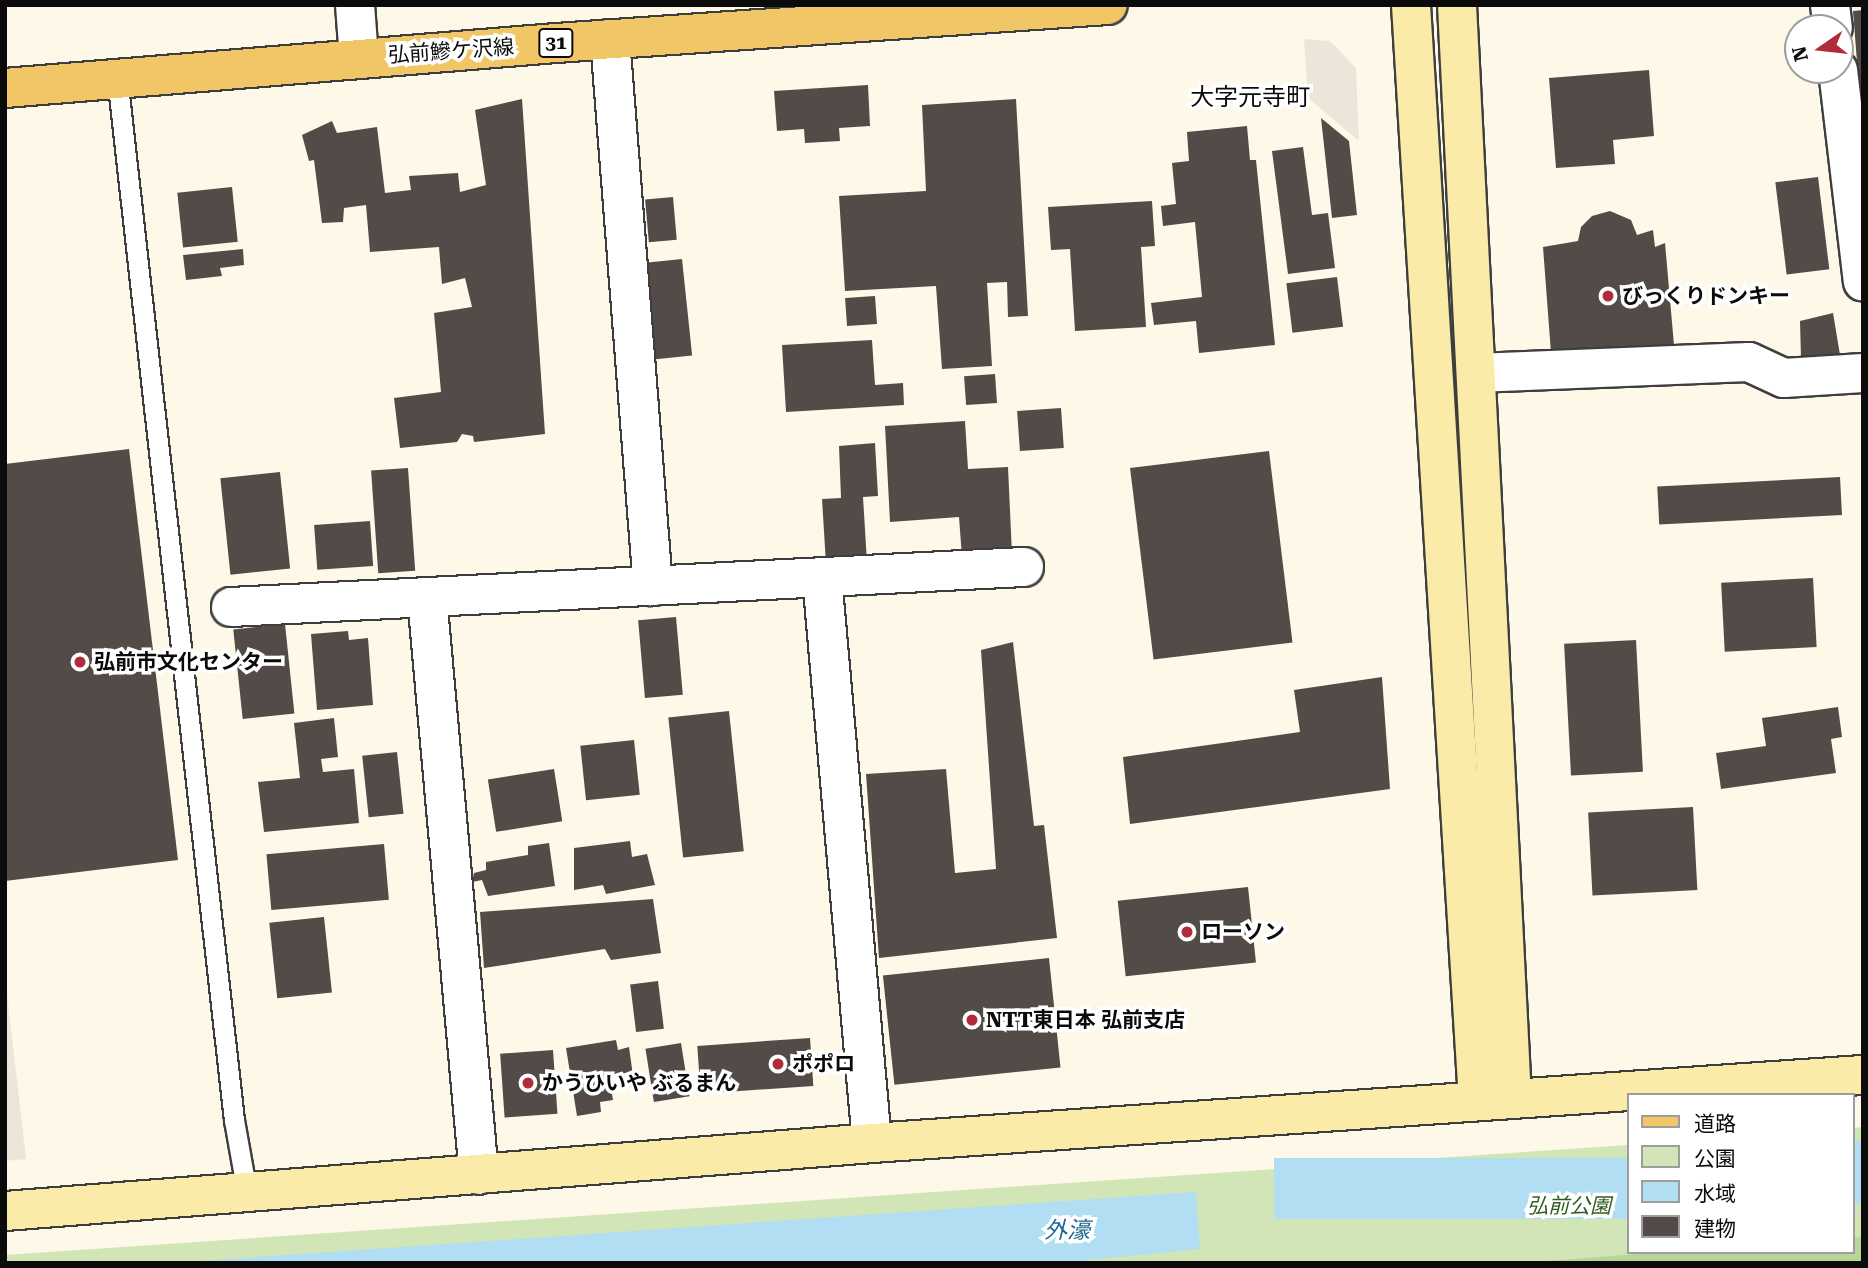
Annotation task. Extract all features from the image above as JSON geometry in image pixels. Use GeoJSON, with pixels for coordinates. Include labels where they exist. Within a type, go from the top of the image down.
{"type":"FeatureCollection","features":[{"type":"Feature","properties":{"kind":"main road","name":"弘前鰺ケ沢線"},"geometry":{"type":"LineString","coordinates":[[5,88],[893,14],[1108,5]]}},
{"type":"Feature","properties":{"kind":"street"},"geometry":{"type":"LineString","coordinates":[[355,5],[359,58]]}},
{"type":"Feature","properties":{"kind":"street"},"geometry":{"type":"LineString","coordinates":[[1412,5],[1495,1100]]}},
{"type":"Feature","properties":{"kind":"street"},"geometry":{"type":"LineString","coordinates":[[1457,5],[1476,373],[1495,1100]]}},
{"type":"Feature","properties":{"kind":"street"},"geometry":{"type":"LineString","coordinates":[[610,39],[653,586]]}},
{"type":"Feature","properties":{"kind":"street"},"geometry":{"type":"LineString","coordinates":[[1840,84],[1863,282]]}},
{"type":"Feature","properties":{"kind":"street"},"geometry":{"type":"LineString","coordinates":[[1476,373],[1749,362],[1784,378],[1863,373]]}},
{"type":"Feature","properties":{"kind":"street"},"geometry":{"type":"LineString","coordinates":[[231,607],[1024,567]]}},
{"type":"Feature","properties":{"kind":"street"},"geometry":{"type":"LineString","coordinates":[[822,577],[872,1143]]}},
{"type":"Feature","properties":{"kind":"street"},"geometry":{"type":"LineString","coordinates":[[427,597],[479,1175]]}},
{"type":"Feature","properties":{"kind":"street"},"geometry":{"type":"LineString","coordinates":[[5,1211],[872,1143],[1863,1075]]}},
{"type":"Feature","properties":{"kind":"lane"},"geometry":{"type":"LineString","coordinates":[[117,77],[234,1120],[247,1193]]}},
{"type":"Feature","properties":{"kind":"green space","name":"弘前公園"},"geometry":{"type":"Polygon","coordinates":[[[1863,1127],[1863,1263],[5,1263],[5,1255],[1626,1145],[1626,1254],[1854,1254],[1854,1128],[1863,1127]]]}},
{"type":"Feature","properties":{"kind":"green space"},"geometry":{"type":"Polygon","coordinates":[[[1863,1237],[1863,1263],[1524,1263],[1637,1254],[1854,1254],[1854,1238],[1863,1237]]]}},
{"type":"Feature","properties":{"kind":"shaded area"},"geometry":{"type":"Polygon","coordinates":[[[1304,39],[1330,41],[1356,68],[1359,141],[1308,98],[1304,39]]]}},
{"type":"Feature","properties":{"kind":"shaded area"},"geometry":{"type":"Polygon","coordinates":[[[5,976],[26,1159],[5,1161],[5,976]]]}},
{"type":"Feature","properties":{"kind":"water"},"geometry":{"type":"Polygon","coordinates":[[[1854,1141],[1863,1141],[1863,1203],[1854,1203],[1854,1141]]]}},
{"type":"Feature","properties":{"kind":"water"},"geometry":{"type":"Polygon","coordinates":[[[1274,1158],[1626,1158],[1626,1219],[1274,1219],[1274,1158]]]}},
{"type":"Feature","properties":{"kind":"water","name":"外濠"},"geometry":{"type":"Polygon","coordinates":[[[1196,1192],[1200,1249],[1059,1263],[172,1263],[1196,1192]]]}},
{"type":"Feature","properties":{"kind":"building"},"geometry":{"type":"Polygon","coordinates":[[[1863,10],[1863,113],[1861,113],[1853,11],[1863,10]]]}},
{"type":"Feature","properties":{"kind":"building"},"geometry":{"type":"Polygon","coordinates":[[[1649,70],[1654,136],[1613,140],[1615,164],[1556,168],[1549,78],[1649,70]]]}},
{"type":"Feature","properties":{"kind":"building"},"geometry":{"type":"Polygon","coordinates":[[[868,85],[870,126],[839,128],[840,141],[805,143],[804,129],[777,131],[774,91],[868,85]]]}},
{"type":"Feature","properties":{"kind":"building"},"geometry":{"type":"Polygon","coordinates":[[[522,99],[545,434],[474,442],[473,436],[462,434],[457,442],[400,448],[394,398],[441,392],[434,313],[472,307],[465,278],[442,284],[439,247],[370,252],[366,205],[344,208],[343,222],[322,223],[314,160],[309,161],[302,135],[332,121],[337,133],[377,127],[385,193],[411,190],[409,176],[458,173],[460,192],[486,185],[475,110],[522,99]]]}},
{"type":"Feature","properties":{"kind":"building"},"geometry":{"type":"Polygon","coordinates":[[[1016,99],[1028,316],[1008,317],[1007,282],[987,283],[992,366],[942,369],[936,286],[845,291],[839,196],[926,191],[922,105],[1016,99]]]}},
{"type":"Feature","properties":{"kind":"building"},"geometry":{"type":"Polygon","coordinates":[[[1321,118],[1349,141],[1357,215],[1332,218],[1321,118]]]}},
{"type":"Feature","properties":{"kind":"building"},"geometry":{"type":"Polygon","coordinates":[[[1247,126],[1250,160],[1256,160],[1275,345],[1199,353],[1196,321],[1154,325],[1151,303],[1202,297],[1195,222],[1163,226],[1161,206],[1176,204],[1172,163],[1189,161],[1187,132],[1247,126]]]}},
{"type":"Feature","properties":{"kind":"building"},"geometry":{"type":"Polygon","coordinates":[[[1303,147],[1312,215],[1328,213],[1335,268],[1288,274],[1272,151],[1303,147]]]}},
{"type":"Feature","properties":{"kind":"building"},"geometry":{"type":"Polygon","coordinates":[[[1818,177],[1829,269],[1787,275],[1775,182],[1818,177]]]}},
{"type":"Feature","properties":{"kind":"building"},"geometry":{"type":"Polygon","coordinates":[[[232,187],[238,242],[183,247],[177,193],[232,187]]]}},
{"type":"Feature","properties":{"kind":"building"},"geometry":{"type":"Polygon","coordinates":[[[673,197],[677,240],[649,242],[645,199],[673,197]]]}},
{"type":"Feature","properties":{"kind":"building"},"geometry":{"type":"Polygon","coordinates":[[[1152,201],[1155,246],[1141,247],[1146,327],[1075,331],[1070,249],[1051,250],[1048,207],[1152,201]]]}},
{"type":"Feature","properties":{"kind":"building","name":"びっくりドンキー"},"geometry":{"type":"Polygon","coordinates":[[[1610,211],[1631,220],[1637,235],[1653,230],[1655,247],[1665,243],[1674,345],[1551,353],[1543,247],[1578,241],[1581,227],[1592,216],[1610,211]]]}},
{"type":"Feature","properties":{"kind":"building"},"geometry":{"type":"Polygon","coordinates":[[[243,249],[244,265],[220,268],[222,276],[186,280],[183,255],[243,249]]]}},
{"type":"Feature","properties":{"kind":"building"},"geometry":{"type":"Polygon","coordinates":[[[682,259],[692,355],[648,360],[638,264],[682,259]]]}},
{"type":"Feature","properties":{"kind":"building"},"geometry":{"type":"Polygon","coordinates":[[[1337,277],[1343,327],[1292,333],[1286,283],[1337,277]]]}},
{"type":"Feature","properties":{"kind":"building"},"geometry":{"type":"Polygon","coordinates":[[[875,296],[877,324],[847,326],[845,298],[875,296]]]}},
{"type":"Feature","properties":{"kind":"building"},"geometry":{"type":"Polygon","coordinates":[[[1833,313],[1840,355],[1801,358],[1800,321],[1833,313]]]}},
{"type":"Feature","properties":{"kind":"building"},"geometry":{"type":"Polygon","coordinates":[[[872,340],[875,385],[903,383],[904,405],[786,412],[782,345],[872,340]]]}},
{"type":"Feature","properties":{"kind":"building"},"geometry":{"type":"Polygon","coordinates":[[[995,374],[997,403],[966,405],[964,376],[995,374]]]}},
{"type":"Feature","properties":{"kind":"building"},"geometry":{"type":"Polygon","coordinates":[[[1061,408],[1064,448],[1020,451],[1017,411],[1061,408]]]}},
{"type":"Feature","properties":{"kind":"building"},"geometry":{"type":"Polygon","coordinates":[[[965,421],[968,469],[1008,467],[1012,554],[962,557],[959,517],[890,522],[885,426],[965,421]]]}},
{"type":"Feature","properties":{"kind":"building"},"geometry":{"type":"Polygon","coordinates":[[[875,443],[878,496],[863,497],[867,562],[826,564],[822,499],[841,498],[839,446],[875,443]]]}},
{"type":"Feature","properties":{"kind":"building","name":"弘前市文化センター"},"geometry":{"type":"Polygon","coordinates":[[[129,449],[178,860],[5,881],[5,464],[129,449]]]}},
{"type":"Feature","properties":{"kind":"building"},"geometry":{"type":"Polygon","coordinates":[[[1269,451],[1293,643],[1154,660],[1130,468],[1269,451]]]}},
{"type":"Feature","properties":{"kind":"building"},"geometry":{"type":"Polygon","coordinates":[[[408,468],[415,571],[378,573],[371,471],[408,468]]]}},
{"type":"Feature","properties":{"kind":"building"},"geometry":{"type":"Polygon","coordinates":[[[280,472],[290,568],[230,575],[220,478],[280,472]]]}},
{"type":"Feature","properties":{"kind":"building"},"geometry":{"type":"Polygon","coordinates":[[[1840,477],[1842,515],[1659,525],[1657,487],[1840,477]]]}},
{"type":"Feature","properties":{"kind":"building"},"geometry":{"type":"Polygon","coordinates":[[[370,521],[373,566],[317,570],[314,525],[370,521]]]}},
{"type":"Feature","properties":{"kind":"building"},"geometry":{"type":"Polygon","coordinates":[[[1813,578],[1817,647],[1725,652],[1721,583],[1813,578]]]}},
{"type":"Feature","properties":{"kind":"building"},"geometry":{"type":"Polygon","coordinates":[[[676,617],[683,695],[645,698],[638,620],[676,617]]]}},
{"type":"Feature","properties":{"kind":"building"},"geometry":{"type":"Polygon","coordinates":[[[285,624],[294,714],[243,719],[233,629],[285,624]]]}},
{"type":"Feature","properties":{"kind":"building"},"geometry":{"type":"Polygon","coordinates":[[[348,631],[349,640],[368,638],[373,705],[317,710],[311,634],[348,631]]]}},
{"type":"Feature","properties":{"kind":"building"},"geometry":{"type":"Polygon","coordinates":[[[1636,640],[1643,772],[1571,776],[1564,644],[1636,640]]]}},
{"type":"Feature","properties":{"kind":"building"},"geometry":{"type":"Polygon","coordinates":[[[1013,642],[1034,826],[1044,825],[1057,938],[879,958],[866,774],[946,769],[955,873],[996,869],[981,650],[1013,642]]]}},
{"type":"Feature","properties":{"kind":"building"},"geometry":{"type":"Polygon","coordinates":[[[1382,677],[1390,789],[1130,824],[1123,757],[1300,732],[1294,690],[1382,677]]]}},
{"type":"Feature","properties":{"kind":"building"},"geometry":{"type":"Polygon","coordinates":[[[1838,707],[1842,737],[1831,739],[1836,773],[1721,789],[1716,753],[1766,746],[1762,718],[1838,707]]]}},
{"type":"Feature","properties":{"kind":"building"},"geometry":{"type":"Polygon","coordinates":[[[729,711],[744,851],[683,858],[668,717],[729,711]]]}},
{"type":"Feature","properties":{"kind":"building"},"geometry":{"type":"Polygon","coordinates":[[[334,718],[338,757],[321,759],[323,772],[354,769],[359,823],[264,832],[258,782],[300,778],[294,723],[334,718]]]}},
{"type":"Feature","properties":{"kind":"building"},"geometry":{"type":"Polygon","coordinates":[[[634,740],[640,795],[586,800],[580,746],[634,740]]]}},
{"type":"Feature","properties":{"kind":"building"},"geometry":{"type":"Polygon","coordinates":[[[397,752],[403,814],[369,817],[362,756],[397,752]]]}},
{"type":"Feature","properties":{"kind":"building"},"geometry":{"type":"Polygon","coordinates":[[[554,769],[562,821],[496,832],[488,779],[554,769]]]}},
{"type":"Feature","properties":{"kind":"building"},"geometry":{"type":"Polygon","coordinates":[[[1693,807],[1697,890],[1592,895],[1588,812],[1693,807]]]}},
{"type":"Feature","properties":{"kind":"building"},"geometry":{"type":"Polygon","coordinates":[[[630,841],[632,857],[647,854],[655,885],[606,894],[603,885],[574,890],[574,848],[630,841]]]}},
{"type":"Feature","properties":{"kind":"building"},"geometry":{"type":"Polygon","coordinates":[[[549,843],[555,886],[488,896],[482,880],[472,882],[474,873],[486,870],[486,862],[528,855],[528,846],[549,843]]]}},
{"type":"Feature","properties":{"kind":"building"},"geometry":{"type":"Polygon","coordinates":[[[384,844],[389,900],[271,910],[266,854],[384,844]]]}},
{"type":"Feature","properties":{"kind":"building","name":"ローソン"},"geometry":{"type":"Polygon","coordinates":[[[1248,887],[1256,963],[1126,976],[1118,901],[1248,887]]]}},
{"type":"Feature","properties":{"kind":"building"},"geometry":{"type":"Polygon","coordinates":[[[653,899],[661,953],[611,960],[605,949],[484,968],[480,912],[653,899]]]}},
{"type":"Feature","properties":{"kind":"building"},"geometry":{"type":"Polygon","coordinates":[[[324,917],[332,993],[277,998],[269,923],[324,917]]]}},
{"type":"Feature","properties":{"kind":"building","name":"NTT東日本 弘前支店"},"geometry":{"type":"Polygon","coordinates":[[[1049,958],[1060,1067],[894,1085],[883,975],[1049,958]]]}},
{"type":"Feature","properties":{"kind":"building"},"geometry":{"type":"Polygon","coordinates":[[[658,981],[664,1029],[636,1032],[630,984],[658,981]]]}},
{"type":"Feature","properties":{"kind":"building"},"geometry":{"type":"Polygon","coordinates":[[[810,1038],[813,1086],[701,1094],[697,1046],[810,1038]]]}},
{"type":"Feature","properties":{"kind":"building"},"geometry":{"type":"Polygon","coordinates":[[[616,1040],[618,1050],[629,1047],[634,1083],[611,1088],[613,1100],[600,1102],[601,1112],[577,1116],[566,1048],[616,1040]]]}},
{"type":"Feature","properties":{"kind":"building"},"geometry":{"type":"Polygon","coordinates":[[[681,1043],[689,1096],[654,1102],[645,1049],[681,1043]]]}},
{"type":"Feature","properties":{"kind":"building","name":"かうひいや ぶるまん"},"geometry":{"type":"Polygon","coordinates":[[[553,1050],[557,1114],[505,1118],[500,1054],[553,1050]]]}},
{"type":"Feature","properties":{"kind":"place","name":"びっくりドンキー"},"geometry":{"type":"Point","coordinates":[1608,296]}},
{"type":"Feature","properties":{"kind":"place","name":"弘前市文化センター"},"geometry":{"type":"Point","coordinates":[80,662]}},
{"type":"Feature","properties":{"kind":"place","name":"ローソン"},"geometry":{"type":"Point","coordinates":[1187,932]}},
{"type":"Feature","properties":{"kind":"place","name":"NTT東日本 弘前支店"},"geometry":{"type":"Point","coordinates":[972,1020]}},
{"type":"Feature","properties":{"kind":"place","name":"ポポロ"},"geometry":{"type":"Point","coordinates":[778,1064]}},
{"type":"Feature","properties":{"kind":"place","name":"かうひいや ぶるまん"},"geometry":{"type":"Point","coordinates":[528,1083]}},
{"type":"Feature","properties":{"kind":"district","name":"大字元寺町"},"geometry":{"type":"Point","coordinates":[1250,98]}}]}
